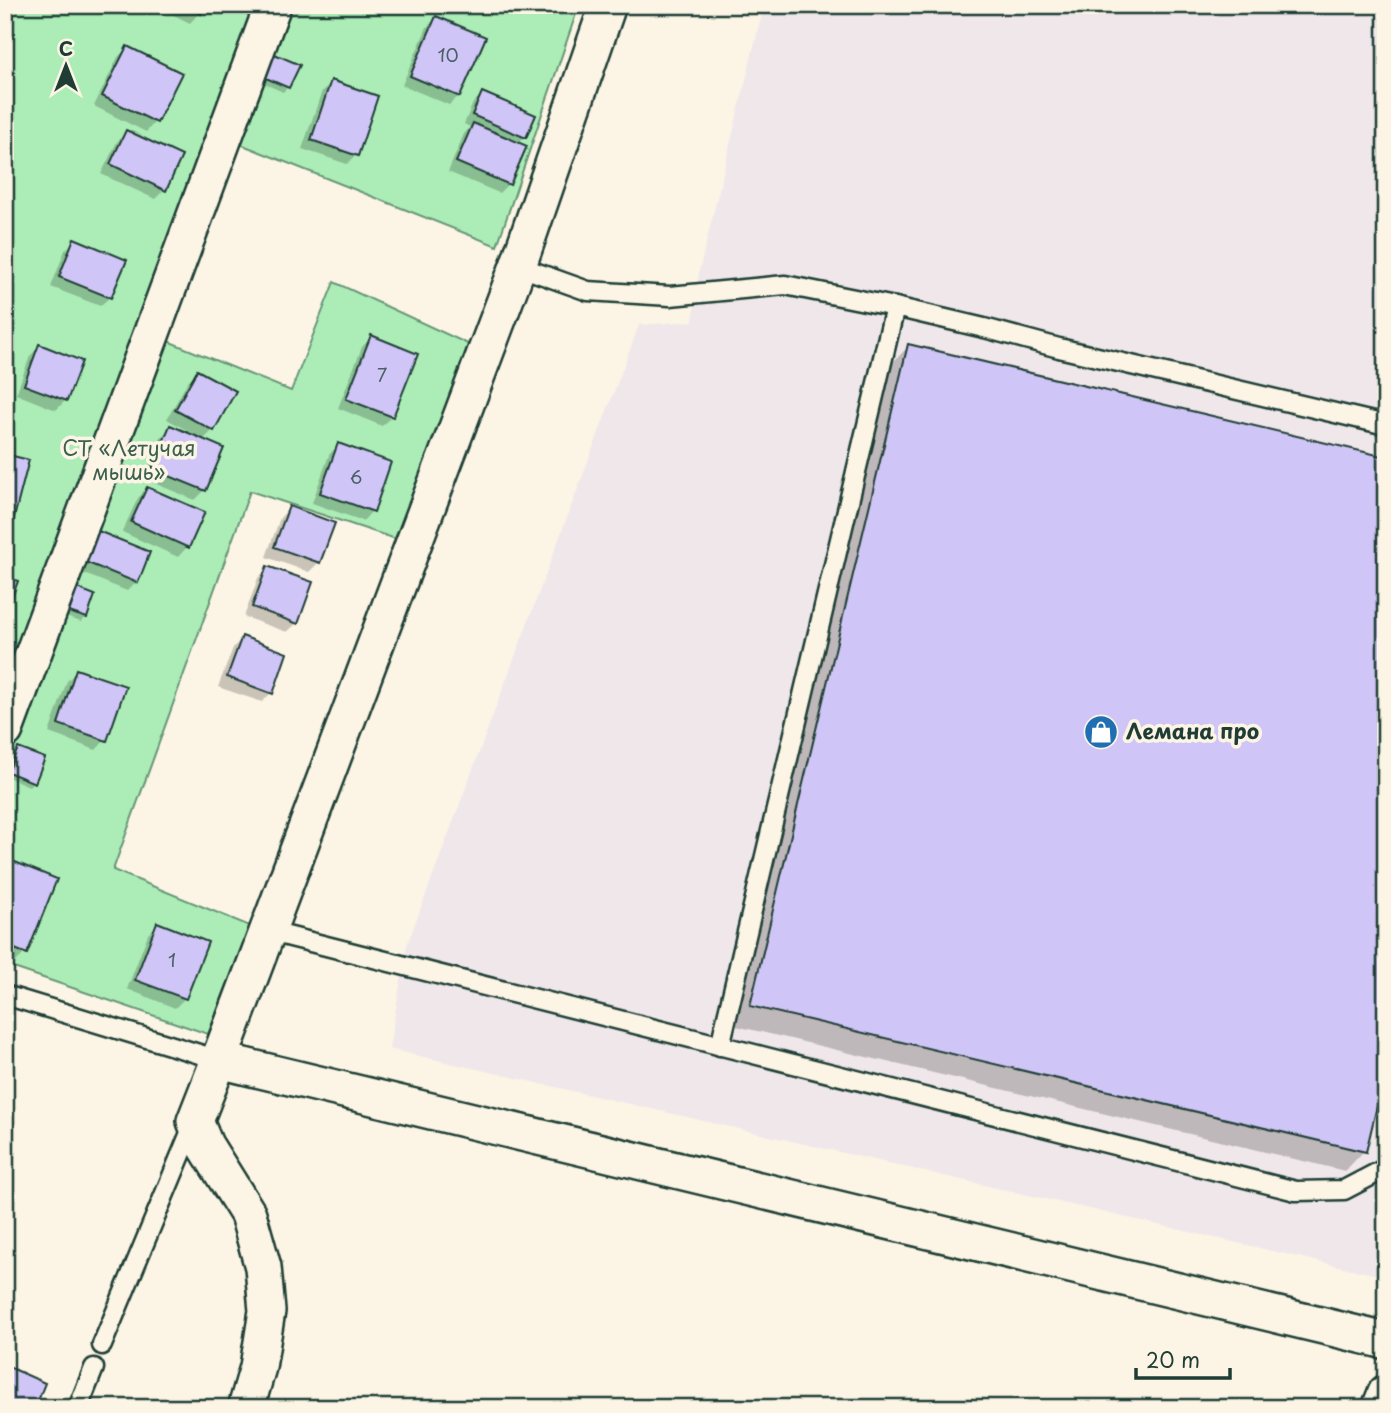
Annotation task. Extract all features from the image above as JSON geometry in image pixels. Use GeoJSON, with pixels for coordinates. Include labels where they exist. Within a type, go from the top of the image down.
{"type":"FeatureCollection","features":[{"type":"Feature","properties":{"kind":"street"},"geometry":{"type":"LineString","coordinates":[[5,730],[273,5]]}},
{"type":"Feature","properties":{"kind":"street"},"geometry":{"type":"LineString","coordinates":[[246,1408],[258,1367],[267,1311],[263,1267],[248,1214],[205,1146],[195,1121],[518,266],[608,5]]}},
{"type":"Feature","properties":{"kind":"street"},"geometry":{"type":"LineString","coordinates":[[219,1060],[1386,1342]]}},
{"type":"Feature","properties":{"kind":"street"},"geometry":{"type":"LineString","coordinates":[[1380,1408],[1386,1393]]}},
{"type":"Feature","properties":{"kind":"lane"},"geometry":{"type":"LineString","coordinates":[[518,266],[588,291],[670,296],[785,285],[984,327],[1059,348],[1386,425]]}},
{"type":"Feature","properties":{"kind":"lane"},"geometry":{"type":"LineString","coordinates":[[720,1046],[895,307]]}},
{"type":"Feature","properties":{"kind":"lane"},"geometry":{"type":"LineString","coordinates":[[267,931],[1296,1191],[1344,1190],[1386,1168]]}},
{"type":"Feature","properties":{"kind":"lane"},"geometry":{"type":"LineString","coordinates":[[5,995],[219,1060]]}},
{"type":"Feature","properties":{"kind":"lane"},"geometry":{"type":"LineString","coordinates":[[102,1345],[195,1121]]}},
{"type":"Feature","properties":{"kind":"lane"},"geometry":{"type":"LineString","coordinates":[[78,1408],[94,1368]]}},
{"type":"Feature","properties":{"kind":"shaded area"},"geometry":{"type":"Polygon","coordinates":[[[764,5],[1329,5],[1386,19],[1386,1277],[389,1049],[407,945],[639,325],[693,321],[699,272],[764,5]]]}},
{"type":"Feature","properties":{"kind":"green space","name":"СТ «Летучая мышь»"},"geometry":{"type":"Polygon","coordinates":[[[5,5],[579,5],[497,246],[210,132],[138,329],[291,391],[334,282],[468,344],[399,540],[250,491],[113,870],[250,926],[208,1034],[5,965],[5,5]]]}},
{"type":"Feature","properties":{"kind":"building"},"geometry":{"type":"Polygon","coordinates":[[[182,5],[205,5],[201,14],[182,5]]]}},
{"type":"Feature","properties":{"kind":"building"},"geometry":{"type":"Polygon","coordinates":[[[436,16],[486,37],[460,97],[410,76],[436,16]]]}},
{"type":"Feature","properties":{"kind":"building"},"geometry":{"type":"Polygon","coordinates":[[[127,46],[182,73],[157,123],[102,96],[127,46]]]}},
{"type":"Feature","properties":{"kind":"building"},"geometry":{"type":"Polygon","coordinates":[[[270,52],[300,65],[289,88],[259,75],[270,52]]]}},
{"type":"Feature","properties":{"kind":"building"},"geometry":{"type":"Polygon","coordinates":[[[331,80],[378,96],[358,156],[311,140],[331,80]]]}},
{"type":"Feature","properties":{"kind":"building"},"geometry":{"type":"Polygon","coordinates":[[[482,92],[536,115],[526,138],[472,115],[482,92]]]}},
{"type":"Feature","properties":{"kind":"building"},"geometry":{"type":"Polygon","coordinates":[[[473,123],[527,146],[510,185],[456,162],[473,123]]]}},
{"type":"Feature","properties":{"kind":"building"},"geometry":{"type":"Polygon","coordinates":[[[126,130],[182,156],[166,191],[110,164],[126,130]]]}},
{"type":"Feature","properties":{"kind":"building"},"geometry":{"type":"Polygon","coordinates":[[[74,238],[127,260],[111,298],[59,277],[74,238]]]}},
{"type":"Feature","properties":{"kind":"building"},"geometry":{"type":"Polygon","coordinates":[[[371,335],[418,354],[393,417],[346,399],[371,335]]]}},
{"type":"Feature","properties":{"kind":"building"},"geometry":{"type":"Polygon","coordinates":[[[39,344],[82,361],[67,401],[24,385],[39,344]]]}},
{"type":"Feature","properties":{"kind":"building","name":"Лемана про"},"geometry":{"type":"Polygon","coordinates":[[[908,344],[1386,457],[1386,1068],[1366,1152],[750,1006],[908,344]]]}},
{"type":"Feature","properties":{"kind":"building"},"geometry":{"type":"Polygon","coordinates":[[[197,370],[236,391],[214,431],[175,410],[197,370]]]}},
{"type":"Feature","properties":{"kind":"building"},"geometry":{"type":"Polygon","coordinates":[[[170,425],[224,448],[206,491],[152,469],[170,425]]]}},
{"type":"Feature","properties":{"kind":"building"},"geometry":{"type":"Polygon","coordinates":[[[338,443],[391,462],[374,512],[320,493],[338,443]]]}},
{"type":"Feature","properties":{"kind":"building"},"geometry":{"type":"Polygon","coordinates":[[[5,454],[29,460],[8,541],[5,540],[5,454]]]}},
{"type":"Feature","properties":{"kind":"building"},"geometry":{"type":"Polygon","coordinates":[[[147,487],[205,512],[189,548],[131,522],[147,487]]]}},
{"type":"Feature","properties":{"kind":"building"},"geometry":{"type":"Polygon","coordinates":[[[289,506],[335,523],[320,563],[274,547],[289,506]]]}},
{"type":"Feature","properties":{"kind":"building"},"geometry":{"type":"Polygon","coordinates":[[[98,531],[150,552],[138,583],[85,562],[98,531]]]}},
{"type":"Feature","properties":{"kind":"building"},"geometry":{"type":"Polygon","coordinates":[[[267,566],[313,582],[298,624],[252,607],[267,566]]]}},
{"type":"Feature","properties":{"kind":"building"},"geometry":{"type":"Polygon","coordinates":[[[5,576],[18,581],[5,616],[5,576]]]}},
{"type":"Feature","properties":{"kind":"building"},"geometry":{"type":"Polygon","coordinates":[[[77,588],[95,595],[87,618],[69,612],[77,588]]]}},
{"type":"Feature","properties":{"kind":"building"},"geometry":{"type":"Polygon","coordinates":[[[242,636],[287,653],[273,694],[227,677],[242,636]]]}},
{"type":"Feature","properties":{"kind":"building"},"geometry":{"type":"Polygon","coordinates":[[[76,669],[126,686],[107,741],[58,724],[76,669]]]}},
{"type":"Feature","properties":{"kind":"building"},"geometry":{"type":"Polygon","coordinates":[[[18,748],[45,758],[35,783],[8,772],[18,748]]]}},
{"type":"Feature","properties":{"kind":"building"},"geometry":{"type":"Polygon","coordinates":[[[10,860],[57,879],[27,954],[5,945],[5,871],[10,860]]]}},
{"type":"Feature","properties":{"kind":"building"},"geometry":{"type":"Polygon","coordinates":[[[157,922],[208,942],[186,999],[135,980],[157,922]]]}},
{"type":"Feature","properties":{"kind":"building"},"geometry":{"type":"Polygon","coordinates":[[[9,1367],[45,1383],[35,1408],[5,1408],[5,1375],[9,1367]]]}},
{"type":"Feature","properties":{"kind":"place","name":"Лемана про"},"geometry":{"type":"Point","coordinates":[1101,732]}}]}
